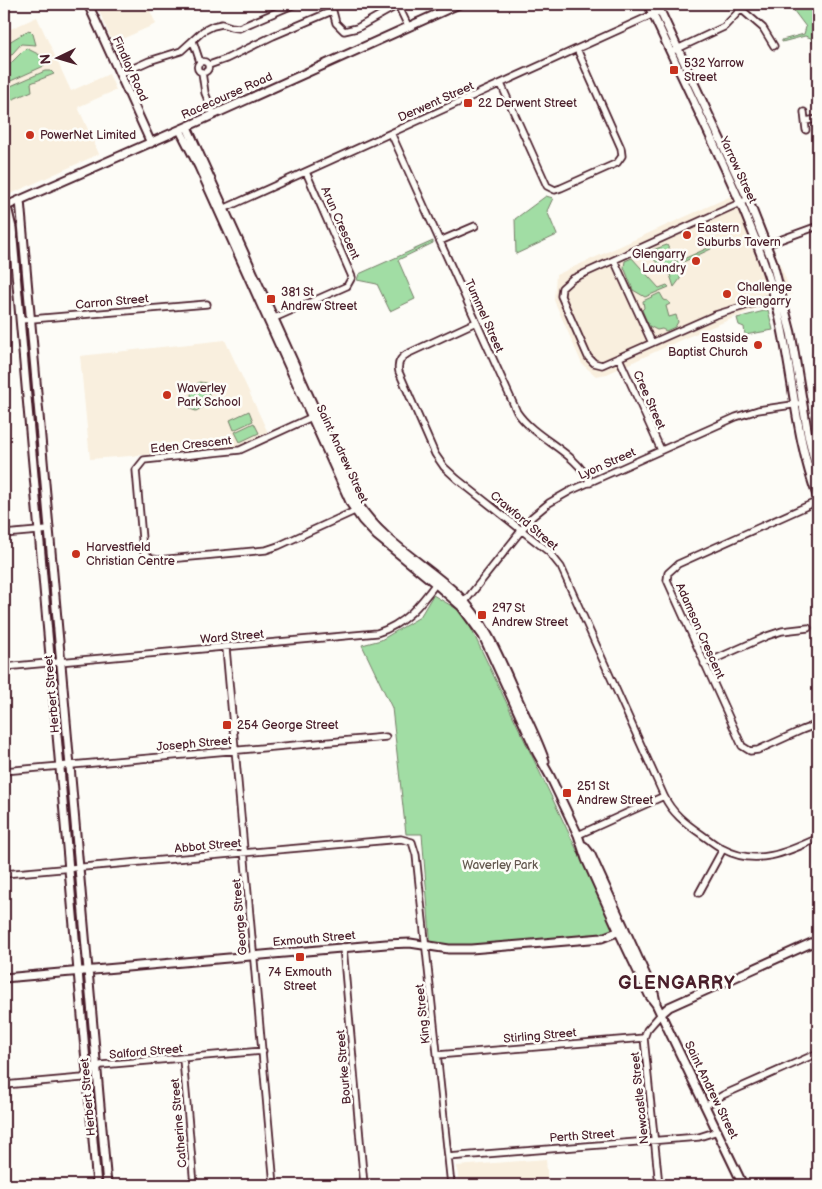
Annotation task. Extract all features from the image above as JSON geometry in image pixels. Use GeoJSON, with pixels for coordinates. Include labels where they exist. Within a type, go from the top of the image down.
{"type":"FeatureCollection","features":[{"type":"Feature","properties":{"kind":"street","name":"Findlay Road"},"geometry":{"type":"LineString","coordinates":[[88,4],[151,142]]}},
{"type":"Feature","properties":{"kind":"street"},"geometry":{"type":"LineString","coordinates":[[120,74],[181,50],[203,31],[213,26],[222,24],[230,28],[239,28],[295,4]]}},
{"type":"Feature","properties":{"kind":"street"},"geometry":{"type":"LineString","coordinates":[[331,4],[338,25],[348,31],[398,5],[408,26]]}},
{"type":"Feature","properties":{"kind":"street","name":"Racecourse Road"},"geometry":{"type":"LineString","coordinates":[[4,206],[184,128],[459,4]]}},
{"type":"Feature","properties":{"kind":"street","name":"Yarrow Street"},"geometry":{"type":"LineString","coordinates":[[648,4],[744,201]]}},
{"type":"Feature","properties":{"kind":"street","name":"Yarrow Street"},"geometry":{"type":"LineString","coordinates":[[657,4],[678,48],[762,246],[778,296],[785,343],[818,475]]}},
{"type":"Feature","properties":{"kind":"street"},"geometry":{"type":"LineString","coordinates":[[670,52],[720,29],[746,4]]}},
{"type":"Feature","properties":{"kind":"street"},"geometry":{"type":"LineString","coordinates":[[741,9],[763,28],[774,46]]}},
{"type":"Feature","properties":{"kind":"street"},"geometry":{"type":"LineString","coordinates":[[209,65],[332,11]]}},
{"type":"Feature","properties":{"kind":"street","name":"Derwent Street"},"geometry":{"type":"LineString","coordinates":[[222,210],[660,11]]}},
{"type":"Feature","properties":{"kind":"street"},"geometry":{"type":"LineString","coordinates":[[193,41],[200,62],[198,68],[202,72],[205,93],[214,114]]}},
{"type":"Feature","properties":{"kind":"street"},"geometry":{"type":"LineString","coordinates":[[501,84],[547,186],[552,190],[562,188],[617,164],[622,156],[621,148],[577,49]]}},
{"type":"Feature","properties":{"kind":"street"},"geometry":{"type":"LineString","coordinates":[[200,62],[206,62],[209,65]]}},
{"type":"Feature","properties":{"kind":"street"},"geometry":{"type":"LineString","coordinates":[[202,72],[207,71],[209,65]]}},
{"type":"Feature","properties":{"kind":"street"},"geometry":{"type":"LineString","coordinates":[[804,112],[806,130]]}},
{"type":"Feature","properties":{"kind":"street"},"geometry":{"type":"LineString","coordinates":[[805,121],[818,119]]}},
{"type":"Feature","properties":{"kind":"street","name":"Saint Andrew Street"},"geometry":{"type":"LineString","coordinates":[[184,128],[314,416],[347,496],[377,536],[437,581],[463,604],[486,642],[536,753],[550,776],[578,835],[586,858],[654,993],[656,1004],[743,1185]]}},
{"type":"Feature","properties":{"kind":"street","name":"Tummel Street"},"geometry":{"type":"LineString","coordinates":[[391,133],[511,400],[530,428],[581,467],[590,483]]}},
{"type":"Feature","properties":{"kind":"street","name":"Arun Crescent"},"geometry":{"type":"LineString","coordinates":[[271,320],[347,286],[352,277],[306,172]]}},
{"type":"Feature","properties":{"kind":"street","name":"Herbert Street"},"geometry":{"type":"LineString","coordinates":[[20,200],[107,1185]]}},
{"type":"Feature","properties":{"kind":"street"},"geometry":{"type":"LineString","coordinates":[[744,201],[567,282],[562,288],[561,296],[590,361],[602,365],[714,315],[778,296]]}},
{"type":"Feature","properties":{"kind":"street","name":"Herbert Street"},"geometry":{"type":"LineString","coordinates":[[4,206],[8,211],[12,228],[97,1185]]}},
{"type":"Feature","properties":{"kind":"street"},"geometry":{"type":"LineString","coordinates":[[440,241],[475,226]]}},
{"type":"Feature","properties":{"kind":"street"},"geometry":{"type":"LineString","coordinates":[[762,246],[818,226]]}},
{"type":"Feature","properties":{"kind":"street"},"geometry":{"type":"LineString","coordinates":[[614,260],[652,343]]}},
{"type":"Feature","properties":{"kind":"street","name":"Carron Street"},"geometry":{"type":"LineString","coordinates":[[20,320],[207,304]]}},
{"type":"Feature","properties":{"kind":"street","name":"Crawford Street"},"geometry":{"type":"LineString","coordinates":[[476,322],[403,356],[398,363],[399,372],[439,460],[457,479],[549,552],[560,567],[664,796],[682,820],[723,849],[747,857],[770,857],[792,850],[818,838]]}},
{"type":"Feature","properties":{"kind":"street","name":"Cree Street"},"geometry":{"type":"LineString","coordinates":[[619,358],[661,450]]}},
{"type":"Feature","properties":{"kind":"street","name":"Yarrow Street"},"geometry":{"type":"LineString","coordinates":[[799,404],[803,450],[818,500]]}},
{"type":"Feature","properties":{"kind":"street","name":"Lyon Street"},"geometry":{"type":"LineString","coordinates":[[463,604],[539,510],[549,503],[742,414],[799,404]]}},
{"type":"Feature","properties":{"kind":"street","name":"Eden Crescent"},"geometry":{"type":"LineString","coordinates":[[314,416],[240,450],[144,460],[136,470],[144,550],[150,558],[158,560],[266,550],[358,509]]}},
{"type":"Feature","properties":{"kind":"street"},"geometry":{"type":"LineString","coordinates":[[29,424],[40,423]]}},
{"type":"Feature","properties":{"kind":"street","name":"Adamson Crescent"},"geometry":{"type":"LineString","coordinates":[[818,500],[678,564],[668,573],[668,584],[738,740],[746,749],[758,750],[818,724]]}},
{"type":"Feature","properties":{"kind":"street"},"geometry":{"type":"LineString","coordinates":[[4,534],[49,530]]}},
{"type":"Feature","properties":{"kind":"street","name":"Ward Street"},"geometry":{"type":"LineString","coordinates":[[4,667],[377,633],[392,628],[410,616],[437,581]]}},
{"type":"Feature","properties":{"kind":"street"},"geometry":{"type":"LineString","coordinates":[[704,664],[767,636],[782,631],[808,628]]}},
{"type":"Feature","properties":{"kind":"street","name":"George Street"},"geometry":{"type":"LineString","coordinates":[[226,648],[274,1185]]}},
{"type":"Feature","properties":{"kind":"street","name":"Joseph Street"},"geometry":{"type":"LineString","coordinates":[[4,770],[386,737]]}},
{"type":"Feature","properties":{"kind":"street"},"geometry":{"type":"LineString","coordinates":[[578,835],[664,796]]}},
{"type":"Feature","properties":{"kind":"street","name":"Abbot Street"},"geometry":{"type":"LineString","coordinates":[[4,874],[402,838],[412,842]]}},
{"type":"Feature","properties":{"kind":"street","name":"King Street"},"geometry":{"type":"LineString","coordinates":[[412,842],[416,855],[426,945],[450,1185]]}},
{"type":"Feature","properties":{"kind":"street"},"geometry":{"type":"LineString","coordinates":[[699,893],[723,849]]}},
{"type":"Feature","properties":{"kind":"street","name":"Exmouth Street"},"geometry":{"type":"LineString","coordinates":[[4,978],[398,943],[449,949],[471,949],[609,937],[622,931]]}},
{"type":"Feature","properties":{"kind":"street"},"geometry":{"type":"LineString","coordinates":[[661,1014],[669,1007],[818,940]]}},
{"type":"Feature","properties":{"kind":"street","name":"Bourke Street"},"geometry":{"type":"LineString","coordinates":[[343,947],[364,1185]]}},
{"type":"Feature","properties":{"kind":"street","name":"Newcastle Street"},"geometry":{"type":"LineString","coordinates":[[659,1185],[644,1038],[645,1032],[661,1014]]}},
{"type":"Feature","properties":{"kind":"street","name":"Stirling Street"},"geometry":{"type":"LineString","coordinates":[[437,1055],[644,1038]]}},
{"type":"Feature","properties":{"kind":"street","name":"Salford Street"},"geometry":{"type":"LineString","coordinates":[[4,1085],[82,1078],[102,1065],[263,1051]]}},
{"type":"Feature","properties":{"kind":"street"},"geometry":{"type":"LineString","coordinates":[[705,1106],[818,1053]]}},
{"type":"Feature","properties":{"kind":"street","name":"Catherine Street"},"geometry":{"type":"LineString","coordinates":[[183,1058],[194,1185]]}},
{"type":"Feature","properties":{"kind":"street","name":"Perth Street"},"geometry":{"type":"LineString","coordinates":[[448,1157],[654,1141],[702,1136],[718,1131]]}},
{"type":"Feature","properties":{"kind":"shaded area"},"geometry":{"type":"Polygon","coordinates":[[[96,4],[147,4],[156,24],[113,43],[96,4]]]}},
{"type":"Feature","properties":{"kind":"shaded area"},"geometry":{"type":"Polygon","coordinates":[[[37,17],[71,91],[109,74],[116,90],[78,107],[99,154],[4,197],[4,32],[37,17]]]}},
{"type":"Feature","properties":{"kind":"shaded area"},"geometry":{"type":"Polygon","coordinates":[[[749,188],[792,294],[685,338],[607,374],[596,376],[582,364],[554,300],[556,275],[749,188]]]}},
{"type":"Feature","properties":{"kind":"shaded area","name":"Waverley Park School"},"geometry":{"type":"Polygon","coordinates":[[[225,340],[269,435],[238,448],[90,459],[80,356],[225,340]]]}},
{"type":"Feature","properties":{"kind":"shaded area"},"geometry":{"type":"Polygon","coordinates":[[[546,1159],[548,1185],[459,1185],[457,1166],[546,1159]]]}},
{"type":"Feature","properties":{"kind":"green space"},"geometry":{"type":"Polygon","coordinates":[[[802,4],[818,4],[818,55],[811,38],[805,36],[782,42],[782,40],[804,34],[806,27],[794,11],[802,4]]]}},
{"type":"Feature","properties":{"kind":"green space"},"geometry":{"type":"Polygon","coordinates":[[[29,30],[33,34],[36,45],[21,44],[4,63],[4,45],[29,30]]]}},
{"type":"Feature","properties":{"kind":"green space"},"geometry":{"type":"Polygon","coordinates":[[[26,48],[40,55],[44,66],[4,84],[4,70],[26,48]]]}},
{"type":"Feature","properties":{"kind":"green space"},"geometry":{"type":"Polygon","coordinates":[[[45,71],[51,71],[54,74],[31,83],[32,91],[4,103],[4,89],[45,71]]]}},
{"type":"Feature","properties":{"kind":"green space"},"geometry":{"type":"Polygon","coordinates":[[[546,196],[553,198],[547,211],[557,235],[516,254],[515,219],[546,196]]]}},
{"type":"Feature","properties":{"kind":"green space"},"geometry":{"type":"Polygon","coordinates":[[[433,241],[433,243],[398,260],[415,299],[390,311],[377,284],[357,280],[359,274],[433,241]]]}},
{"type":"Feature","properties":{"kind":"green space"},"geometry":{"type":"Polygon","coordinates":[[[667,245],[675,261],[710,247],[711,249],[681,263],[680,279],[674,287],[670,275],[646,252],[667,245]]]}},
{"type":"Feature","properties":{"kind":"green space"},"geometry":{"type":"Polygon","coordinates":[[[632,258],[659,288],[667,285],[669,287],[645,297],[633,290],[624,267],[625,261],[632,258]]]}},
{"type":"Feature","properties":{"kind":"green space"},"geometry":{"type":"Polygon","coordinates":[[[660,293],[664,300],[670,304],[666,306],[669,317],[676,315],[678,322],[675,327],[666,331],[662,329],[657,330],[649,326],[642,310],[644,308],[643,301],[660,293]]]}},
{"type":"Feature","properties":{"kind":"green space"},"geometry":{"type":"Polygon","coordinates":[[[768,310],[773,330],[745,335],[744,327],[739,325],[737,318],[768,310]]]}},
{"type":"Feature","properties":{"kind":"green space"},"geometry":{"type":"Polygon","coordinates":[[[199,382],[206,383],[209,394],[205,406],[196,411],[190,409],[190,401],[192,391],[199,382]]]}},
{"type":"Feature","properties":{"kind":"green space"},"geometry":{"type":"Polygon","coordinates":[[[249,411],[253,421],[234,430],[230,420],[249,411]]]}},
{"type":"Feature","properties":{"kind":"green space"},"geometry":{"type":"Polygon","coordinates":[[[254,423],[259,433],[240,442],[235,432],[254,423]]]}},
{"type":"Feature","properties":{"kind":"green space","name":"Waverley Park"},"geometry":{"type":"Polygon","coordinates":[[[433,595],[462,612],[468,622],[618,936],[431,948],[422,834],[406,834],[392,708],[362,645],[381,640],[420,617],[433,595]]]}},
{"type":"Feature","properties":{"kind":"place","name":"532 Yarrow Street"},"geometry":{"type":"Point","coordinates":[674,70]}},
{"type":"Feature","properties":{"kind":"place","name":"22 Derwent Street"},"geometry":{"type":"Point","coordinates":[468,103]}},
{"type":"Feature","properties":{"kind":"place","name":"PowerNet Limited"},"geometry":{"type":"Point","coordinates":[30,135]}},
{"type":"Feature","properties":{"kind":"place","name":"Eastern Suburbs Tavern"},"geometry":{"type":"Point","coordinates":[687,235]}},
{"type":"Feature","properties":{"kind":"place","name":"Glengarry Laundry"},"geometry":{"type":"Point","coordinates":[696,261]}},
{"type":"Feature","properties":{"kind":"place","name":"Challenge Glengarry"},"geometry":{"type":"Point","coordinates":[727,294]}},
{"type":"Feature","properties":{"kind":"place","name":"381 St Andrew Street"},"geometry":{"type":"Point","coordinates":[271,299]}},
{"type":"Feature","properties":{"kind":"place","name":"Eastside Baptist Church"},"geometry":{"type":"Point","coordinates":[758,345]}},
{"type":"Feature","properties":{"kind":"place","name":"Waverley Park School"},"geometry":{"type":"Point","coordinates":[167,395]}},
{"type":"Feature","properties":{"kind":"place","name":"Harvestfield Christian Centre"},"geometry":{"type":"Point","coordinates":[76,554]}},
{"type":"Feature","properties":{"kind":"place","name":"297 St Andrew Street"},"geometry":{"type":"Point","coordinates":[482,615]}},
{"type":"Feature","properties":{"kind":"place","name":"254 George Street"},"geometry":{"type":"Point","coordinates":[227,725]}},
{"type":"Feature","properties":{"kind":"place","name":"251 St Andrew Street"},"geometry":{"type":"Point","coordinates":[567,793]}},
{"type":"Feature","properties":{"kind":"place","name":"74 Exmouth Street"},"geometry":{"type":"Point","coordinates":[300,957]}},
{"type":"Feature","properties":{"kind":"district","name":"GLENGARRY"},"geometry":{"type":"Point","coordinates":[677,983]}}]}
